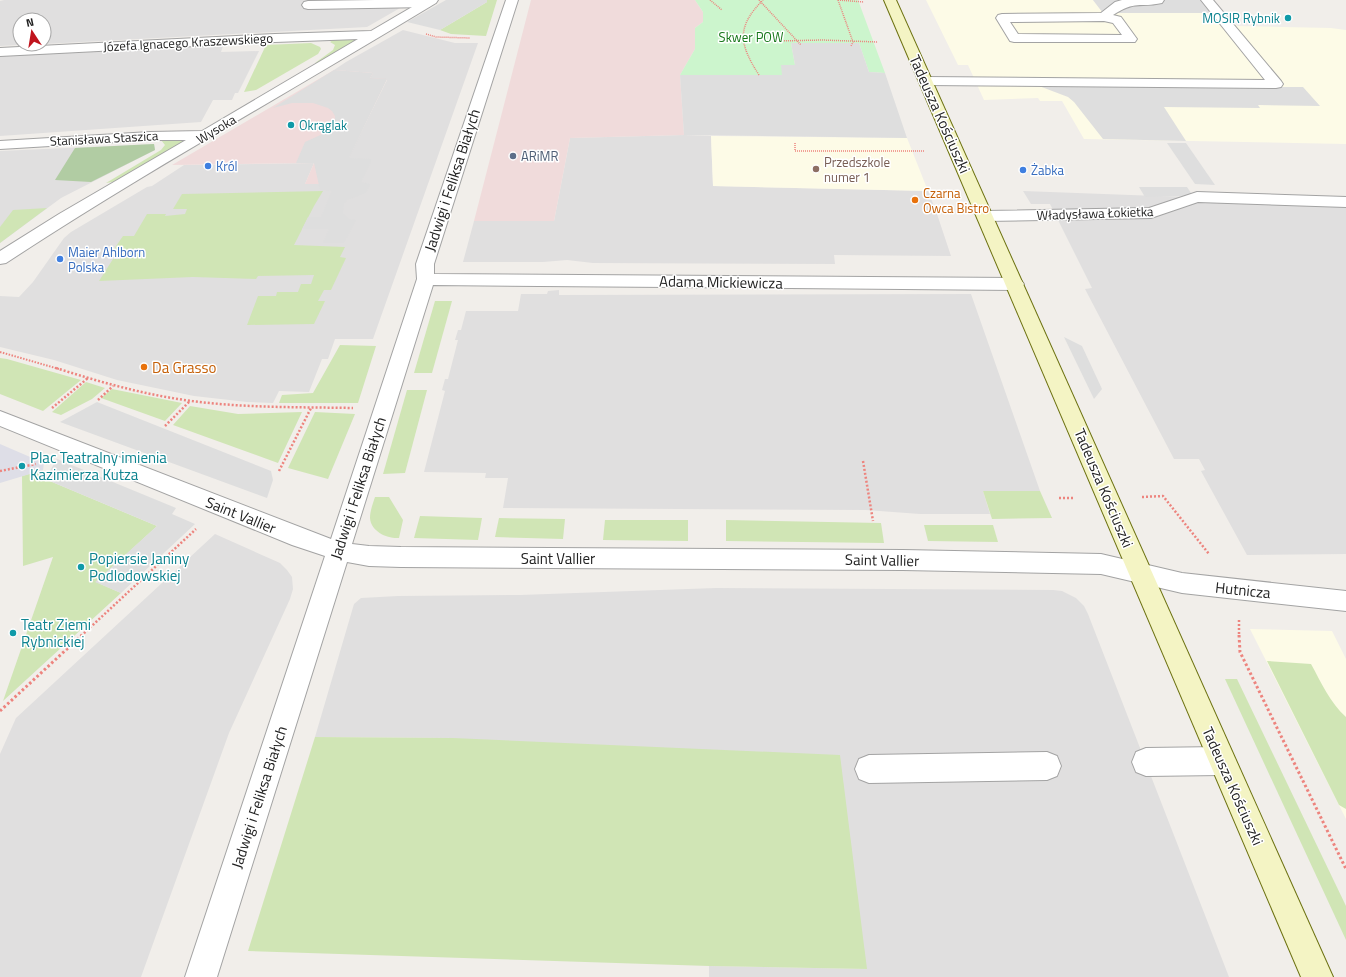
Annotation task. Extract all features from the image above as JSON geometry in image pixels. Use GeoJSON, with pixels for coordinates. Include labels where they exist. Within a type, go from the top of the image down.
{"type":"FeatureCollection","features":[{"type":"Feature","properties":{"kind":"street","name":"Jadwigi i Feliksa Białych"},"geometry":{"type":"LineString","coordinates":[[201,977],[426,279],[425,264],[512,0]]}},
{"type":"Feature","properties":{"kind":"street","name":"Tadeusza Kościuszki"},"geometry":{"type":"LineString","coordinates":[[890,0],[1015,284],[1221,761],[1317,977]]}},
{"type":"Feature","properties":{"kind":"street"},"geometry":{"type":"LineString","coordinates":[[1104,17],[1117,20],[1131,39],[1014,38],[1002,18],[1104,17],[1119,5],[1133,0],[1158,0]]}},
{"type":"Feature","properties":{"kind":"street"},"geometry":{"type":"LineString","coordinates":[[926,81],[1276,84],[1207,0]]}},
{"type":"Feature","properties":{"kind":"street"},"geometry":{"type":"LineString","coordinates":[[308,5],[429,2]]}},
{"type":"Feature","properties":{"kind":"street","name":"Wysoka"},"geometry":{"type":"LineString","coordinates":[[0,259],[65,217],[207,135],[429,2]]}},
{"type":"Feature","properties":{"kind":"street","name":"Józefa Ignacego Kraszewskiego"},"geometry":{"type":"LineString","coordinates":[[0,52],[275,38],[376,35]]}},
{"type":"Feature","properties":{"kind":"street","name":"Stanisława Staszica"},"geometry":{"type":"LineString","coordinates":[[0,145],[143,136],[207,135]]}},
{"type":"Feature","properties":{"kind":"street","name":"Władysława Łokietka"},"geometry":{"type":"LineString","coordinates":[[985,216],[1151,213],[1197,197],[1346,202]]}},
{"type":"Feature","properties":{"kind":"street","name":"Adama Mickiewicza"},"geometry":{"type":"LineString","coordinates":[[426,279],[1015,284]]}},
{"type":"Feature","properties":{"kind":"street","name":"Saint Vallier"},"geometry":{"type":"LineString","coordinates":[[0,418],[300,538],[338,550],[369,556],[1018,561],[1101,564],[1141,574]]}},
{"type":"Feature","properties":{"kind":"street","name":"Hutnicza"},"geometry":{"type":"LineString","coordinates":[[1141,574],[1182,583],[1227,589],[1346,601]]}},
{"type":"Feature","properties":{"kind":"street"},"geometry":{"type":"LineString","coordinates":[[1146,762],[1221,761]]}},
{"type":"Feature","properties":{"kind":"street"},"geometry":{"type":"LineString","coordinates":[[869,769],[1047,766]]}},
{"type":"Feature","properties":{"kind":"path"},"geometry":{"type":"LineString","coordinates":[[710,0],[722,10]]}},
{"type":"Feature","properties":{"kind":"path"},"geometry":{"type":"LineString","coordinates":[[759,0],[801,45]]}},
{"type":"Feature","properties":{"kind":"path"},"geometry":{"type":"LineString","coordinates":[[759,75],[750,61],[743,39],[746,20],[763,0]]}},
{"type":"Feature","properties":{"kind":"path"},"geometry":{"type":"LineString","coordinates":[[851,46],[852,42],[838,0],[866,2]]}},
{"type":"Feature","properties":{"kind":"path"},"geometry":{"type":"LineString","coordinates":[[421,33],[436,37],[472,38]]}},
{"type":"Feature","properties":{"kind":"path"},"geometry":{"type":"LineString","coordinates":[[776,41],[822,40],[882,42]]}},
{"type":"Feature","properties":{"kind":"path"},"geometry":{"type":"LineString","coordinates":[[795,143],[795,151],[925,151]]}},
{"type":"Feature","properties":{"kind":"path"},"geometry":{"type":"LineString","coordinates":[[0,352],[112,386],[190,401],[249,407],[354,408]]}},
{"type":"Feature","properties":{"kind":"path"},"geometry":{"type":"LineString","coordinates":[[48,412],[88,378]]}},
{"type":"Feature","properties":{"kind":"path"},"geometry":{"type":"LineString","coordinates":[[98,400],[112,386]]}},
{"type":"Feature","properties":{"kind":"path"},"geometry":{"type":"LineString","coordinates":[[165,426],[190,401]]}},
{"type":"Feature","properties":{"kind":"path"},"geometry":{"type":"LineString","coordinates":[[278,471],[311,408]]}},
{"type":"Feature","properties":{"kind":"path"},"geometry":{"type":"LineString","coordinates":[[863,461],[873,521]]}},
{"type":"Feature","properties":{"kind":"path"},"geometry":{"type":"LineString","coordinates":[[0,471],[37,464]]}},
{"type":"Feature","properties":{"kind":"path"},"geometry":{"type":"LineString","coordinates":[[1140,497],[1163,496],[1212,561]]}},
{"type":"Feature","properties":{"kind":"path"},"geometry":{"type":"LineString","coordinates":[[1059,498],[1076,498]]}},
{"type":"Feature","properties":{"kind":"path"},"geometry":{"type":"LineString","coordinates":[[0,711],[221,507]]}},
{"type":"Feature","properties":{"kind":"path"},"geometry":{"type":"LineString","coordinates":[[1239,614],[1240,652],[1345,863],[1346,869]]}},
{"type":"Feature","properties":{"kind":"shaded area"},"geometry":{"type":"Polygon","coordinates":[[[414,0],[367,27],[52,44],[52,12],[12,12],[12,45],[0,46],[0,1],[414,0]]]}},
{"type":"Feature","properties":{"kind":"shaded area"},"geometry":{"type":"Polygon","coordinates":[[[446,0],[487,0],[487,2],[440,30],[407,22],[446,0]]]}},
{"type":"Feature","properties":{"kind":"shaded area"},"geometry":{"type":"Polygon","coordinates":[[[531,0],[695,0],[703,12],[703,22],[695,28],[695,49],[680,75],[684,135],[570,138],[554,221],[474,221],[531,0]]]}},
{"type":"Feature","properties":{"kind":"shaded area"},"geometry":{"type":"Polygon","coordinates":[[[926,0],[1093,0],[1103,13],[1224,12],[1237,26],[1331,28],[1346,30],[1346,144],[1084,139],[1062,101],[1040,101],[1038,98],[984,100],[968,65],[958,65],[926,0]]]}},
{"type":"Feature","properties":{"kind":"shaded area"},"geometry":{"type":"Polygon","coordinates":[[[1093,0],[1202,0],[1211,13],[1103,13],[1093,0]]]}},
{"type":"Feature","properties":{"kind":"shaded area"},"geometry":{"type":"Polygon","coordinates":[[[403,30],[455,43],[478,43],[373,339],[335,339],[328,359],[322,359],[309,392],[279,391],[273,403],[247,402],[194,396],[117,380],[54,360],[0,347],[0,296],[19,297],[33,282],[64,238],[71,232],[147,187],[152,186],[184,165],[314,163],[305,184],[348,159],[387,80],[370,78],[373,73],[334,70],[403,30]]]}},
{"type":"Feature","properties":{"kind":"shaded area"},"geometry":{"type":"Polygon","coordinates":[[[791,43],[859,43],[869,72],[885,73],[907,138],[684,135],[680,75],[782,75],[781,65],[795,65],[791,43]]]}},
{"type":"Feature","properties":{"kind":"shaded area"},"geometry":{"type":"Polygon","coordinates":[[[223,46],[221,52],[259,51],[238,93],[235,93],[232,100],[213,100],[201,122],[0,136],[0,56],[223,46]]]}},
{"type":"Feature","properties":{"kind":"shaded area"},"geometry":{"type":"Polygon","coordinates":[[[334,70],[373,73],[370,78],[387,79],[348,159],[339,184],[305,184],[314,163],[172,165],[334,70]]]}},
{"type":"Feature","properties":{"kind":"shaded area"},"geometry":{"type":"Polygon","coordinates":[[[334,70],[373,73],[370,78],[387,79],[349,158],[372,159],[361,182],[370,184],[366,193],[347,200],[344,204],[343,213],[349,219],[356,220],[344,243],[323,243],[329,229],[302,229],[308,217],[321,217],[332,191],[320,190],[314,163],[296,163],[305,142],[327,132],[335,121],[335,116],[328,108],[313,103],[292,103],[273,108],[334,70]]]}},
{"type":"Feature","properties":{"kind":"shaded area"},"geometry":{"type":"Polygon","coordinates":[[[1039,86],[1303,87],[1320,106],[1258,105],[1260,108],[1164,107],[1186,141],[1103,139],[1074,102],[1068,97],[1039,86]]]}},
{"type":"Feature","properties":{"kind":"shaded area"},"geometry":{"type":"Polygon","coordinates":[[[684,135],[711,136],[713,186],[928,191],[951,256],[834,255],[835,264],[593,263],[567,260],[543,262],[463,262],[474,221],[554,221],[570,138],[684,135]]]}},
{"type":"Feature","properties":{"kind":"shaded area","name":"Przedszkole numer 1"},"geometry":{"type":"Polygon","coordinates":[[[711,136],[907,138],[928,191],[713,186],[711,136]]]}},
{"type":"Feature","properties":{"kind":"shaded area"},"geometry":{"type":"Polygon","coordinates":[[[1167,143],[1186,143],[1215,185],[1195,184],[1167,143]]]}},
{"type":"Feature","properties":{"kind":"shaded area"},"geometry":{"type":"Polygon","coordinates":[[[154,144],[155,150],[61,198],[0,243],[0,151],[154,144]]]}},
{"type":"Feature","properties":{"kind":"shaded area"},"geometry":{"type":"Polygon","coordinates":[[[1139,187],[1187,187],[1193,196],[1145,197],[1139,187]]]}},
{"type":"Feature","properties":{"kind":"shaded area"},"geometry":{"type":"Polygon","coordinates":[[[1023,191],[1346,203],[1346,554],[1247,555],[1201,471],[1205,470],[1199,459],[1174,459],[1085,289],[1092,288],[1050,204],[1031,204],[1023,191]]]}},
{"type":"Feature","properties":{"kind":"shaded area"},"geometry":{"type":"Polygon","coordinates":[[[559,290],[559,295],[971,294],[1040,491],[983,491],[990,514],[920,514],[866,510],[503,508],[508,478],[485,478],[486,473],[424,472],[445,391],[442,390],[445,379],[448,379],[458,340],[455,340],[458,330],[461,330],[466,311],[518,311],[521,294],[547,294],[548,291],[559,290]]]}},
{"type":"Feature","properties":{"kind":"shaded area"},"geometry":{"type":"Polygon","coordinates":[[[1064,337],[1082,346],[1102,389],[1094,399],[1064,337]]]}},
{"type":"Feature","properties":{"kind":"shaded area"},"geometry":{"type":"Polygon","coordinates":[[[97,402],[271,471],[273,480],[267,498],[60,422],[97,402]]]}},
{"type":"Feature","properties":{"kind":"shaded area","name":"Plac Teatralny imienia Kazimierza Kutza"},"geometry":{"type":"Polygon","coordinates":[[[0,444],[44,463],[43,470],[0,483],[0,444]]]}},
{"type":"Feature","properties":{"kind":"shaded area"},"geometry":{"type":"Polygon","coordinates":[[[57,459],[176,508],[172,514],[195,524],[121,593],[95,582],[157,526],[45,479],[57,459]]]}},
{"type":"Feature","properties":{"kind":"shaded area"},"geometry":{"type":"Polygon","coordinates":[[[215,534],[280,563],[292,577],[293,589],[290,599],[229,733],[141,977],[0,977],[0,754],[16,718],[215,534]]]}},
{"type":"Feature","properties":{"kind":"shaded area"},"geometry":{"type":"Polygon","coordinates":[[[716,588],[1053,590],[1062,591],[1076,598],[1084,606],[1088,614],[1229,977],[709,977],[709,966],[867,969],[453,738],[315,737],[354,604],[361,598],[398,596],[520,595],[716,588]]]}},
{"type":"Feature","properties":{"kind":"shaded area"},"geometry":{"type":"Polygon","coordinates":[[[1250,629],[1332,631],[1346,659],[1346,819],[1250,629]]]}},
{"type":"Feature","properties":{"kind":"green space"},"geometry":{"type":"Polygon","coordinates":[[[487,0],[497,0],[486,36],[451,34],[440,30],[487,2],[487,0]]]}},
{"type":"Feature","properties":{"kind":"green space","name":"Skwer POW"},"geometry":{"type":"Polygon","coordinates":[[[695,0],[858,0],[885,73],[869,72],[859,43],[791,43],[795,65],[782,75],[680,75],[695,49],[695,28],[703,22],[703,12],[695,0]]]}},
{"type":"Feature","properties":{"kind":"green space"},"geometry":{"type":"Polygon","coordinates":[[[333,40],[356,40],[324,62],[315,63],[333,50],[335,45],[330,42],[333,40]]]}},
{"type":"Feature","properties":{"kind":"green space"},"geometry":{"type":"Polygon","coordinates":[[[311,43],[320,47],[321,49],[318,54],[256,90],[244,92],[266,45],[311,43]]]}},
{"type":"Feature","properties":{"kind":"green space"},"geometry":{"type":"Polygon","coordinates":[[[161,140],[184,141],[119,181],[106,183],[161,150],[165,145],[161,140]]]}},
{"type":"Feature","properties":{"kind":"green space"},"geometry":{"type":"Polygon","coordinates":[[[154,144],[155,150],[91,182],[55,180],[75,148],[154,144]]]}},
{"type":"Feature","properties":{"kind":"green space"},"geometry":{"type":"Polygon","coordinates":[[[323,191],[294,245],[345,247],[340,257],[346,258],[331,290],[324,290],[318,301],[325,301],[314,324],[247,325],[258,296],[276,296],[277,292],[298,292],[301,284],[311,284],[314,275],[258,276],[256,279],[193,277],[99,281],[113,259],[120,259],[125,250],[114,249],[123,236],[134,236],[147,214],[166,214],[165,216],[185,214],[187,209],[173,209],[182,194],[323,191]]]}},
{"type":"Feature","properties":{"kind":"green space"},"geometry":{"type":"Polygon","coordinates":[[[47,208],[0,243],[0,227],[13,210],[47,208]]]}},
{"type":"Feature","properties":{"kind":"green space"},"geometry":{"type":"Polygon","coordinates":[[[435,301],[452,301],[432,373],[414,373],[435,301]]]}},
{"type":"Feature","properties":{"kind":"green space"},"geometry":{"type":"Polygon","coordinates":[[[340,345],[376,346],[358,403],[279,403],[282,395],[313,393],[340,345]]]}},
{"type":"Feature","properties":{"kind":"green space"},"geometry":{"type":"Polygon","coordinates":[[[0,358],[81,380],[43,411],[0,394],[0,358]]]}},
{"type":"Feature","properties":{"kind":"green space"},"geometry":{"type":"Polygon","coordinates":[[[86,382],[105,388],[92,399],[61,415],[52,412],[86,382]]]}},
{"type":"Feature","properties":{"kind":"green space"},"geometry":{"type":"Polygon","coordinates":[[[112,389],[182,403],[165,421],[101,398],[112,389]]]}},
{"type":"Feature","properties":{"kind":"green space"},"geometry":{"type":"Polygon","coordinates":[[[407,390],[427,390],[405,473],[383,474],[407,390]]]}},
{"type":"Feature","properties":{"kind":"green space"},"geometry":{"type":"Polygon","coordinates":[[[190,406],[238,414],[302,412],[278,463],[173,425],[190,406]]]}},
{"type":"Feature","properties":{"kind":"green space"},"geometry":{"type":"Polygon","coordinates":[[[315,412],[355,414],[328,479],[288,468],[315,412]]]}},
{"type":"Feature","properties":{"kind":"green space"},"geometry":{"type":"Polygon","coordinates":[[[43,470],[45,479],[157,526],[96,582],[121,593],[3,701],[53,557],[23,566],[22,476],[43,470]]]}},
{"type":"Feature","properties":{"kind":"green space"},"geometry":{"type":"Polygon","coordinates":[[[983,491],[1040,491],[1052,518],[992,519],[983,491]]]}},
{"type":"Feature","properties":{"kind":"green space"},"geometry":{"type":"Polygon","coordinates":[[[375,497],[389,497],[403,520],[399,538],[385,536],[373,527],[370,515],[375,497]]]}},
{"type":"Feature","properties":{"kind":"green space"},"geometry":{"type":"Polygon","coordinates":[[[420,516],[482,518],[478,540],[414,538],[420,516]]]}},
{"type":"Feature","properties":{"kind":"green space"},"geometry":{"type":"Polygon","coordinates":[[[499,518],[565,519],[563,539],[495,537],[499,518]]]}},
{"type":"Feature","properties":{"kind":"green space"},"geometry":{"type":"Polygon","coordinates":[[[605,520],[688,520],[688,541],[603,540],[605,520]]]}},
{"type":"Feature","properties":{"kind":"green space"},"geometry":{"type":"Polygon","coordinates":[[[726,520],[881,523],[884,543],[726,541],[726,520]]]}},
{"type":"Feature","properties":{"kind":"green space"},"geometry":{"type":"Polygon","coordinates":[[[924,525],[993,525],[998,542],[928,541],[924,525]]]}},
{"type":"Feature","properties":{"kind":"green space"},"geometry":{"type":"Polygon","coordinates":[[[1267,661],[1311,664],[1331,699],[1346,717],[1346,809],[1339,805],[1267,661]]]}},
{"type":"Feature","properties":{"kind":"green space"},"geometry":{"type":"Polygon","coordinates":[[[1225,679],[1237,679],[1346,906],[1346,940],[1225,679]]]}},
{"type":"Feature","properties":{"kind":"green space"},"geometry":{"type":"Polygon","coordinates":[[[315,737],[453,738],[840,755],[867,969],[709,966],[248,951],[315,737]]]}},
{"type":"Feature","properties":{"kind":"place","name":"MOSIR Rybnik"},"geometry":{"type":"Point","coordinates":[1288,18]}},
{"type":"Feature","properties":{"kind":"place","name":"Okrąglak"},"geometry":{"type":"Point","coordinates":[291,125]}},
{"type":"Feature","properties":{"kind":"place","name":"ARiMR"},"geometry":{"type":"Point","coordinates":[513,156]}},
{"type":"Feature","properties":{"kind":"place","name":"Król"},"geometry":{"type":"Point","coordinates":[208,166]}},
{"type":"Feature","properties":{"kind":"place","name":"Przedszkole numer 1"},"geometry":{"type":"Point","coordinates":[816,169]}},
{"type":"Feature","properties":{"kind":"place","name":"Żabka"},"geometry":{"type":"Point","coordinates":[1023,170]}},
{"type":"Feature","properties":{"kind":"place","name":"Czarna Owca Bistro"},"geometry":{"type":"Point","coordinates":[915,200]}},
{"type":"Feature","properties":{"kind":"place","name":"Maier Ahlborn Polska"},"geometry":{"type":"Point","coordinates":[60,259]}},
{"type":"Feature","properties":{"kind":"place","name":"Da Grasso"},"geometry":{"type":"Point","coordinates":[144,367]}},
{"type":"Feature","properties":{"kind":"place","name":"Plac Teatralny imienia Kazimierza Kutza"},"geometry":{"type":"Point","coordinates":[22,466]}},
{"type":"Feature","properties":{"kind":"place","name":"Popiersie Janiny Podlodowskiej"},"geometry":{"type":"Point","coordinates":[81,567]}},
{"type":"Feature","properties":{"kind":"place","name":"Teatr Ziemi Rybnickiej"},"geometry":{"type":"Point","coordinates":[13,633]}}]}
